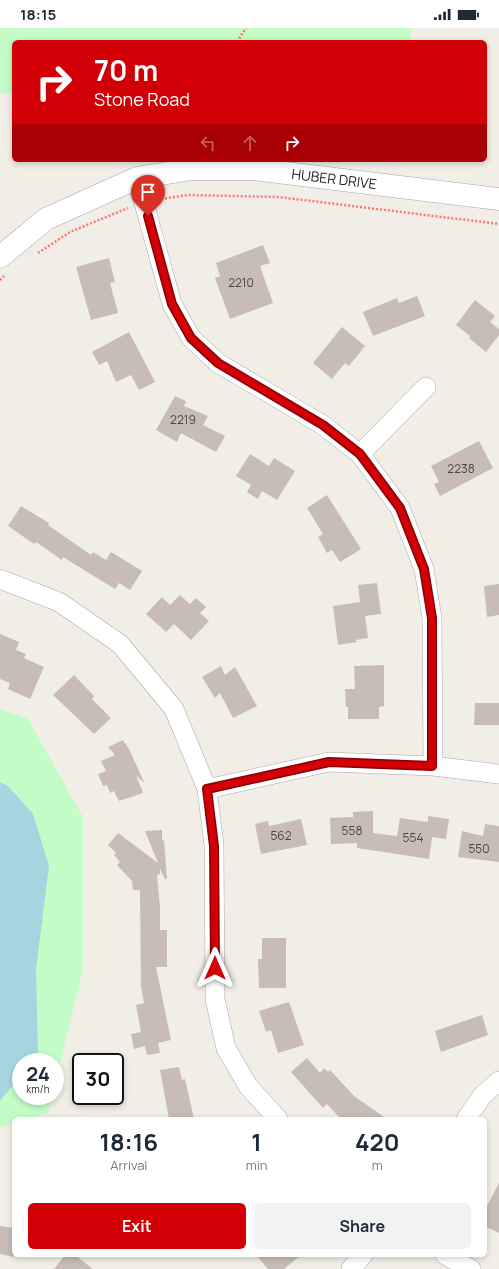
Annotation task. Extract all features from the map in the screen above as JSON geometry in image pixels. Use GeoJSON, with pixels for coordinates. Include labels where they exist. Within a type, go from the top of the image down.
{"type":"FeatureCollection","features":[{"type":"Feature","properties":{"kind":"street","name":"HUBER DRIVE"},"geometry":{"type":"LineString","coordinates":[[4,265],[46,219],[137,178],[192,169],[253,169],[499,199]]}},
{"type":"Feature","properties":{"kind":"street"},"geometry":{"type":"LineString","coordinates":[[137,178],[172,304],[191,338],[218,363],[323,425],[360,454],[400,508],[424,569],[432,618],[432,766]]}},
{"type":"Feature","properties":{"kind":"street"},"geometry":{"type":"LineString","coordinates":[[360,454],[426,387]]}},
{"type":"Feature","properties":{"kind":"street"},"geometry":{"type":"LineString","coordinates":[[0,579],[59,602],[120,644],[174,709],[207,789],[214,846],[215,999],[226,1048],[248,1086],[276,1117]]}},
{"type":"Feature","properties":{"kind":"street"},"geometry":{"type":"LineString","coordinates":[[207,789],[329,762],[432,766],[499,774]]}},
{"type":"Feature","properties":{"kind":"street"},"geometry":{"type":"LineString","coordinates":[[467,1117],[483,1095],[499,1081]]}},
{"type":"Feature","properties":{"kind":"street"},"geometry":{"type":"LineString","coordinates":[[351,1269],[361,1257]]}},
{"type":"Feature","properties":{"kind":"street"},"geometry":{"type":"LineString","coordinates":[[449,1257],[471,1269]]}},
{"type":"Feature","properties":{"kind":"path"},"geometry":{"type":"LineString","coordinates":[[238,40],[246,28]]}},
{"type":"Feature","properties":{"kind":"path"},"geometry":{"type":"LineString","coordinates":[[32,257],[70,232],[144,202],[188,195],[279,197],[499,224]]}},
{"type":"Feature","properties":{"kind":"path"},"geometry":{"type":"LineString","coordinates":[[0,280],[4,265]]}},
{"type":"Feature","properties":{"kind":"green space"},"geometry":{"type":"Polygon","coordinates":[[[0,28],[411,28],[410,40],[12,40],[12,95],[0,93],[0,28]]]}},
{"type":"Feature","properties":{"kind":"green space"},"geometry":{"type":"Polygon","coordinates":[[[0,709],[28,719],[83,817],[83,969],[63,1053],[12,1053],[12,1105],[50,1105],[48,1113],[35,1117],[12,1117],[12,1124],[0,1127],[0,709]]]}},
{"type":"Feature","properties":{"kind":"water"},"geometry":{"type":"Polygon","coordinates":[[[0,782],[8,786],[33,814],[49,866],[36,969],[38,1053],[12,1053],[12,1086],[0,1101],[0,782]]]}},
{"type":"Feature","properties":{"kind":"building"},"geometry":{"type":"Polygon","coordinates":[[[263,245],[270,263],[260,266],[273,303],[230,319],[215,278],[220,276],[216,263],[263,245]]]}},
{"type":"Feature","properties":{"kind":"building"},"geometry":{"type":"Polygon","coordinates":[[[109,258],[115,282],[110,283],[118,313],[91,320],[76,267],[109,258]]]}},
{"type":"Feature","properties":{"kind":"building"},"geometry":{"type":"Polygon","coordinates":[[[417,296],[425,316],[373,336],[363,312],[397,298],[399,303],[417,296]]]}},
{"type":"Feature","properties":{"kind":"building"},"geometry":{"type":"Polygon","coordinates":[[[475,300],[495,316],[490,322],[499,329],[499,335],[486,352],[456,325],[475,300]]]}},
{"type":"Feature","properties":{"kind":"building"},"geometry":{"type":"Polygon","coordinates":[[[342,327],[365,346],[349,366],[345,363],[332,379],[313,363],[342,327]]]}},
{"type":"Feature","properties":{"kind":"building"},"geometry":{"type":"Polygon","coordinates":[[[129,332],[155,382],[139,390],[131,375],[116,382],[107,361],[99,365],[92,352],[129,332]]]}},
{"type":"Feature","properties":{"kind":"building"},"geometry":{"type":"Polygon","coordinates":[[[175,396],[186,401],[184,406],[208,416],[203,425],[225,436],[216,452],[181,433],[177,442],[156,430],[175,396]]]}},
{"type":"Feature","properties":{"kind":"building"},"geometry":{"type":"Polygon","coordinates":[[[479,441],[493,468],[440,496],[434,484],[439,482],[431,466],[479,441]]]}},
{"type":"Feature","properties":{"kind":"building"},"geometry":{"type":"Polygon","coordinates":[[[250,454],[269,466],[274,458],[295,471],[277,500],[262,491],[258,499],[247,492],[251,485],[236,476],[250,454]]]}},
{"type":"Feature","properties":{"kind":"building"},"geometry":{"type":"Polygon","coordinates":[[[327,495],[361,549],[340,562],[332,550],[327,553],[318,537],[323,534],[307,508],[327,495]]]}},
{"type":"Feature","properties":{"kind":"building"},"geometry":{"type":"Polygon","coordinates":[[[21,506],[49,523],[48,525],[91,555],[93,552],[106,560],[111,552],[142,571],[130,590],[119,583],[115,589],[63,557],[62,560],[36,542],[34,544],[8,526],[21,506]]]}},
{"type":"Feature","properties":{"kind":"building"},"geometry":{"type":"Polygon","coordinates":[[[377,583],[381,614],[365,616],[368,638],[356,640],[357,642],[338,645],[333,606],[360,602],[358,585],[377,583]]]}},
{"type":"Feature","properties":{"kind":"building"},"geometry":{"type":"Polygon","coordinates":[[[499,584],[499,615],[487,617],[484,586],[499,584]]]}},
{"type":"Feature","properties":{"kind":"building"},"geometry":{"type":"Polygon","coordinates":[[[180,595],[190,604],[196,598],[206,607],[200,613],[209,621],[191,640],[174,624],[166,632],[146,614],[162,597],[170,605],[180,595]]]}},
{"type":"Feature","properties":{"kind":"building"},"geometry":{"type":"Polygon","coordinates":[[[0,634],[19,642],[16,650],[26,654],[24,658],[44,667],[30,699],[8,689],[10,683],[0,679],[0,634]]]}},
{"type":"Feature","properties":{"kind":"building"},"geometry":{"type":"Polygon","coordinates":[[[384,665],[384,706],[379,707],[379,719],[348,719],[345,689],[355,689],[354,666],[384,665]]]}},
{"type":"Feature","properties":{"kind":"building"},"geometry":{"type":"Polygon","coordinates":[[[221,666],[225,675],[235,667],[257,706],[233,718],[220,693],[215,698],[202,677],[221,666]]]}},
{"type":"Feature","properties":{"kind":"building"},"geometry":{"type":"Polygon","coordinates":[[[74,675],[94,696],[92,699],[111,718],[94,734],[53,695],[74,675]]]}},
{"type":"Feature","properties":{"kind":"building"},"geometry":{"type":"Polygon","coordinates":[[[475,703],[499,703],[499,725],[474,725],[475,703]]]}},
{"type":"Feature","properties":{"kind":"building"},"geometry":{"type":"Polygon","coordinates":[[[123,740],[129,749],[144,782],[136,775],[143,793],[119,801],[114,791],[110,793],[107,785],[103,786],[98,774],[106,771],[101,761],[115,755],[108,747],[123,740]]]}},
{"type":"Feature","properties":{"kind":"building"},"geometry":{"type":"Polygon","coordinates":[[[373,811],[373,833],[397,836],[400,818],[428,822],[428,816],[449,819],[446,839],[432,837],[429,859],[357,848],[357,843],[331,844],[330,818],[353,817],[353,812],[373,811]]]}},
{"type":"Feature","properties":{"kind":"building"},"geometry":{"type":"Polygon","coordinates":[[[301,819],[307,845],[261,854],[255,824],[268,821],[269,826],[301,819]]]}},
{"type":"Feature","properties":{"kind":"building"},"geometry":{"type":"Polygon","coordinates":[[[485,824],[499,826],[499,862],[458,857],[462,831],[483,836],[485,824]]]}},
{"type":"Feature","properties":{"kind":"building"},"geometry":{"type":"Polygon","coordinates":[[[162,830],[167,879],[165,879],[160,869],[160,874],[157,875],[160,930],[167,930],[167,967],[156,967],[171,1040],[158,1043],[160,1053],[147,1055],[145,1046],[134,1049],[131,1034],[141,1032],[136,1005],[144,1003],[141,986],[140,890],[133,890],[132,881],[117,865],[120,862],[114,855],[116,853],[108,845],[118,833],[158,863],[145,831],[162,830]]]}},
{"type":"Feature","properties":{"kind":"building"},"geometry":{"type":"Polygon","coordinates":[[[262,938],[286,938],[286,988],[259,988],[258,959],[262,959],[262,938]]]}},
{"type":"Feature","properties":{"kind":"building"},"geometry":{"type":"Polygon","coordinates":[[[289,1002],[304,1045],[278,1053],[271,1030],[266,1032],[259,1011],[289,1002]]]}},
{"type":"Feature","properties":{"kind":"building"},"geometry":{"type":"Polygon","coordinates":[[[482,1015],[488,1035],[441,1052],[435,1031],[482,1015]]]}},
{"type":"Feature","properties":{"kind":"building"},"geometry":{"type":"Polygon","coordinates":[[[307,1058],[320,1073],[324,1068],[328,1072],[330,1070],[354,1096],[384,1117],[339,1117],[327,1104],[323,1108],[291,1072],[307,1058]]]}},
{"type":"Feature","properties":{"kind":"building"},"geometry":{"type":"Polygon","coordinates":[[[179,1067],[182,1080],[185,1079],[194,1117],[169,1117],[160,1070],[179,1067]]]}},
{"type":"Feature","properties":{"kind":"building"},"geometry":{"type":"Polygon","coordinates":[[[499,1183],[499,1233],[487,1227],[487,1206],[499,1183]]]}},
{"type":"Feature","properties":{"kind":"building"},"geometry":{"type":"Polygon","coordinates":[[[0,1226],[12,1228],[12,1257],[0,1254],[0,1226]]]}},
{"type":"Feature","properties":{"kind":"building"},"geometry":{"type":"Polygon","coordinates":[[[63,1257],[78,1257],[93,1269],[54,1269],[63,1257]]]}},
{"type":"Feature","properties":{"kind":"building"},"geometry":{"type":"Polygon","coordinates":[[[258,1257],[299,1257],[284,1269],[268,1269],[258,1257]]]}},
{"type":"Feature","properties":{"kind":"route"},"geometry":{"type":"LineString","coordinates":[[148,216],[172,304],[191,338],[218,363],[323,425],[360,454],[400,508],[424,569],[432,618],[432,766],[329,762],[207,789],[214,846],[215,968]]}}]}
